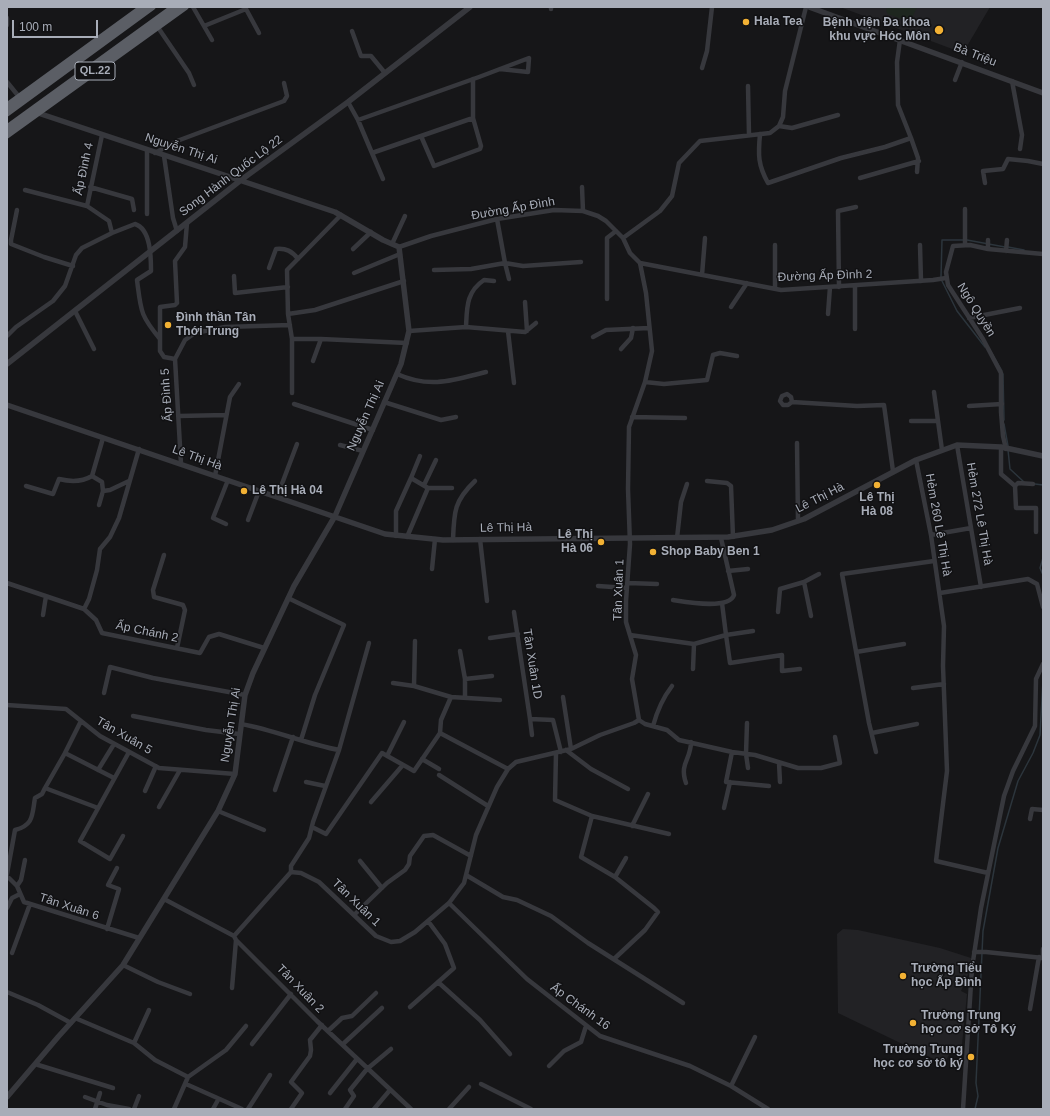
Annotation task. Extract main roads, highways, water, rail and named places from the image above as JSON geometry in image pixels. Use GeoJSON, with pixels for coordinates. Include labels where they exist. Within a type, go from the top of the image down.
{"type":"FeatureCollection","features":[{"type":"Feature","properties":{"kind":"highway","name":"QL.22"},"geometry":{"type":"LineString","coordinates":[[7,113],[21,99],[143,7]]}},
{"type":"Feature","properties":{"kind":"highway","name":"QL.22"},"geometry":{"type":"LineString","coordinates":[[7,106],[21,99],[152,7]]}},
{"type":"Feature","properties":{"kind":"highway","name":"QL.22"},"geometry":{"type":"LineString","coordinates":[[7,136],[34,112],[174,7]]}},
{"type":"Feature","properties":{"kind":"highway","name":"QL.22"},"geometry":{"type":"LineString","coordinates":[[7,128],[34,112],[185,7]]}},
{"type":"Feature","properties":{"kind":"waterway"},"geometry":{"type":"LineString","coordinates":[[941,277],[942,240],[963,240]]}},
{"type":"Feature","properties":{"kind":"waterway"},"geometry":{"type":"LineString","coordinates":[[967,240],[1005,247]]}},
{"type":"Feature","properties":{"kind":"waterway"},"geometry":{"type":"LineString","coordinates":[[1008,247],[1024,250]]}},
{"type":"Feature","properties":{"kind":"waterway"},"geometry":{"type":"LineString","coordinates":[[942,281],[957,311],[985,347]]}},
{"type":"Feature","properties":{"kind":"waterway"},"geometry":{"type":"LineString","coordinates":[[990,350],[1002,371]]}},
{"type":"Feature","properties":{"kind":"waterway"},"geometry":{"type":"LineString","coordinates":[[1003,374],[1004,420]]}},
{"type":"Feature","properties":{"kind":"waterway"},"geometry":{"type":"LineString","coordinates":[[1004,424],[1008,446]]}},
{"type":"Feature","properties":{"kind":"waterway"},"geometry":{"type":"LineString","coordinates":[[1008,450],[1010,469],[1024,482]]}},
{"type":"Feature","properties":{"kind":"waterway"},"geometry":{"type":"LineString","coordinates":[[1035,484],[1043,485]]}},
{"type":"Feature","properties":{"kind":"waterway"},"geometry":{"type":"LineString","coordinates":[[1043,558],[1040,568],[1043,575]]}},
{"type":"Feature","properties":{"kind":"waterway"},"geometry":{"type":"LineString","coordinates":[[975,1109],[978,1096],[976,1083],[983,931],[998,848],[1018,781],[1033,753],[1040,735],[1043,680]]}},
{"type":"Feature","properties":{"kind":"place","name":"Hala Tea"},"geometry":{"type":"Point","coordinates":[746,22]}},
{"type":"Feature","properties":{"kind":"place","name":"Bệnh viện Đa khoa khu vực Hóc Môn"},"geometry":{"type":"Point","coordinates":[939,30]}},
{"type":"Feature","properties":{"kind":"place","name":"Đình thần Tân Thới Trung"},"geometry":{"type":"Point","coordinates":[168,325]}},
{"type":"Feature","properties":{"kind":"place","name":"Lê Thị Hà 08"},"geometry":{"type":"Point","coordinates":[877,485]}},
{"type":"Feature","properties":{"kind":"place","name":"Lê Thị Hà 04"},"geometry":{"type":"Point","coordinates":[244,491]}},
{"type":"Feature","properties":{"kind":"place","name":"Lê Thị Hà 06"},"geometry":{"type":"Point","coordinates":[601,542]}},
{"type":"Feature","properties":{"kind":"place","name":"Shop Baby Ben 1"},"geometry":{"type":"Point","coordinates":[653,552]}},
{"type":"Feature","properties":{"kind":"place","name":"Trường Tiểu học Ấp Đình"},"geometry":{"type":"Point","coordinates":[903,976]}},
{"type":"Feature","properties":{"kind":"place","name":"Trường Trung học cơ sở Tô Ký"},"geometry":{"type":"Point","coordinates":[913,1023]}},
{"type":"Feature","properties":{"kind":"place","name":"Trường Trung học cơ sở tô ký"},"geometry":{"type":"Point","coordinates":[971,1057]}}]}
